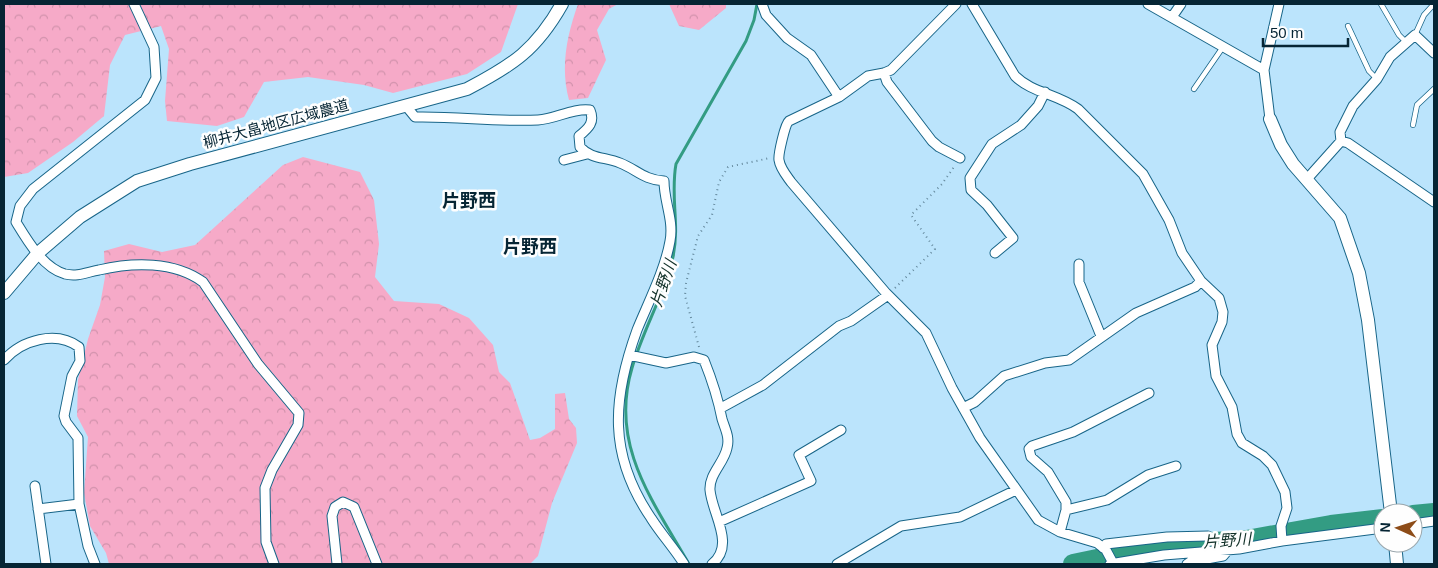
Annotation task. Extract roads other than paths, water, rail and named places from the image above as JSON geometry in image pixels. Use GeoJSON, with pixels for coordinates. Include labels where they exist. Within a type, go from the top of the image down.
{"type":"FeatureCollection","features":[{"type":"Feature","properties":{"kind":"street"},"geometry":{"type":"LineString","coordinates":[[134,4],[154,47],[156,78],[145,100],[34,189],[20,206],[16,222],[38,254],[64,274],[78,276],[124,265],[156,266],[178,268],[190,272],[203,282],[258,364],[300,414],[298,425],[272,470],[265,488],[266,542],[274,564]]}},
{"type":"Feature","properties":{"kind":"street","name":"柳井大畠地区広域農道"},"geometry":{"type":"LineString","coordinates":[[4,293],[38,254],[80,217],[137,181],[190,164],[467,88],[506,69],[529,49],[550,26],[562,4]]}},
{"type":"Feature","properties":{"kind":"street"},"geometry":{"type":"LineString","coordinates":[[762,4],[766,15],[787,38],[811,55],[840,96]]}},
{"type":"Feature","properties":{"kind":"street"},"geometry":{"type":"LineString","coordinates":[[956,4],[891,70],[884,74],[868,76],[840,96],[789,121],[785,125],[778,158],[781,167],[791,182],[888,296],[926,333],[964,408],[996,463],[1038,520],[1060,532],[1097,543],[1104,549],[1111,562],[1164,554],[1228,550],[1282,538],[1373,529]]}},
{"type":"Feature","properties":{"kind":"street"},"geometry":{"type":"LineString","coordinates":[[972,4],[994,44],[1015,76],[1025,86],[1067,101],[1078,109],[1143,174],[1169,220],[1182,253],[1202,281],[1219,298],[1223,312],[1222,322],[1212,345],[1216,376],[1232,406],[1237,434],[1242,443],[1263,456],[1272,465],[1285,492],[1287,508],[1281,526],[1282,538]]}},
{"type":"Feature","properties":{"kind":"street"},"geometry":{"type":"LineString","coordinates":[[1148,4],[1264,70]]}},
{"type":"Feature","properties":{"kind":"street"},"geometry":{"type":"LineString","coordinates":[[1172,17],[1181,4]]}},
{"type":"Feature","properties":{"kind":"street"},"geometry":{"type":"LineString","coordinates":[[1279,4],[1279,14],[1264,70],[1270,119],[1281,145],[1307,180],[1340,218],[1358,273],[1368,320],[1390,503]]}},
{"type":"Feature","properties":{"kind":"street"},"geometry":{"type":"LineString","coordinates":[[1307,180],[1341,141],[1340,132],[1353,106],[1377,79],[1390,57],[1415,35],[1434,53]]}},
{"type":"Feature","properties":{"kind":"street"},"geometry":{"type":"LineString","coordinates":[[884,74],[886,82],[932,141],[960,158]]}},
{"type":"Feature","properties":{"kind":"street"},"geometry":{"type":"LineString","coordinates":[[995,253],[1013,238],[987,205],[971,190],[970,178],[992,144],[1021,125],[1038,106],[1045,92]]}},
{"type":"Feature","properties":{"kind":"street"},"geometry":{"type":"LineString","coordinates":[[406,106],[415,117],[468,120],[540,120],[581,109],[590,110],[593,116],[590,127],[579,136],[580,147],[587,154]]}},
{"type":"Feature","properties":{"kind":"street"},"geometry":{"type":"LineString","coordinates":[[1341,141],[1348,143],[1434,202]]}},
{"type":"Feature","properties":{"kind":"street"},"geometry":{"type":"LineString","coordinates":[[564,160],[587,154],[621,163],[636,173],[654,180],[664,181],[665,199],[671,220],[670,243],[632,356],[620,384],[617,422],[626,470],[650,518],[684,564]]}},
{"type":"Feature","properties":{"kind":"street"},"geometry":{"type":"LineString","coordinates":[[1080,264],[1079,282],[1101,336]]}},
{"type":"Feature","properties":{"kind":"street"},"geometry":{"type":"LineString","coordinates":[[964,408],[975,402],[1004,376],[1045,363],[1069,360],[1136,313],[1195,287],[1202,281]]}},
{"type":"Feature","properties":{"kind":"street"},"geometry":{"type":"LineString","coordinates":[[721,408],[763,385],[839,326],[851,321],[888,296]]}},
{"type":"Feature","properties":{"kind":"street"},"geometry":{"type":"LineString","coordinates":[[4,360],[22,345],[50,338],[69,340],[79,347],[80,361],[72,376],[64,416],[66,422],[78,438],[79,504],[88,546],[95,564]]}},
{"type":"Feature","properties":{"kind":"street"},"geometry":{"type":"LineString","coordinates":[[632,356],[666,363],[700,357],[708,368],[728,436],[728,447],[711,481],[710,490],[724,550],[720,558],[712,564]]}},
{"type":"Feature","properties":{"kind":"street"},"geometry":{"type":"LineString","coordinates":[[1060,532],[1066,510],[1066,502],[1057,490],[1052,478],[1032,457],[1029,449],[1032,446],[1073,432],[1149,393]]}},
{"type":"Feature","properties":{"kind":"street"},"geometry":{"type":"LineString","coordinates":[[719,522],[811,481],[799,455],[841,430]]}},
{"type":"Feature","properties":{"kind":"street"},"geometry":{"type":"LineString","coordinates":[[1066,510],[1106,500],[1148,476],[1176,466]]}},
{"type":"Feature","properties":{"kind":"street"},"geometry":{"type":"LineString","coordinates":[[35,486],[46,564]]}},
{"type":"Feature","properties":{"kind":"street"},"geometry":{"type":"LineString","coordinates":[[837,564],[901,526],[960,517],[1016,490]]}},
{"type":"Feature","properties":{"kind":"street"},"geometry":{"type":"LineString","coordinates":[[337,564],[332,516],[335,507],[343,502],[354,507],[377,564]]}},
{"type":"Feature","properties":{"kind":"street"},"geometry":{"type":"LineString","coordinates":[[38,509],[79,504]]}},
{"type":"Feature","properties":{"kind":"street"},"geometry":{"type":"LineString","coordinates":[[1104,549],[1106,544],[1167,537],[1208,536]]}},
{"type":"Feature","properties":{"kind":"street"},"geometry":{"type":"LineString","coordinates":[[1187,564],[1223,556],[1228,550]]}},
{"type":"Feature","properties":{"kind":"lane"},"geometry":{"type":"LineString","coordinates":[[1381,4],[1399,35],[1406,43]]}},
{"type":"Feature","properties":{"kind":"lane"},"geometry":{"type":"LineString","coordinates":[[1415,35],[1424,15],[1434,4]]}},
{"type":"Feature","properties":{"kind":"lane"},"geometry":{"type":"LineString","coordinates":[[1348,26],[1368,71],[1377,79]]}},
{"type":"Feature","properties":{"kind":"lane"},"geometry":{"type":"LineString","coordinates":[[1194,89],[1223,47]]}},
{"type":"Feature","properties":{"kind":"lane"},"geometry":{"type":"LineString","coordinates":[[1413,125],[1417,105],[1434,89]]}},
{"type":"Feature","properties":{"kind":"waterway","name":"片野川"},"geometry":{"type":"LineString","coordinates":[[689,564],[649,495],[638,471],[630,447],[626,422],[626,396],[632,368],[673,257],[676,233],[674,188],[676,164],[746,41],[754,20],[757,4]]}},
{"type":"Feature","properties":{"kind":"waterway","name":"片野川"},"geometry":{"type":"LineString","coordinates":[[1423,514],[1434,513]]}},
{"type":"Feature","properties":{"kind":"waterway","name":"片野川"},"geometry":{"type":"LineString","coordinates":[[1073,564],[1174,543],[1241,541],[1331,525],[1373,520]]}},
{"type":"Feature","properties":{"kind":"district","name":"片野西"},"geometry":{"type":"Point","coordinates":[469,201]}},
{"type":"Feature","properties":{"kind":"district","name":"片野西"},"geometry":{"type":"Point","coordinates":[530,247]}}]}
